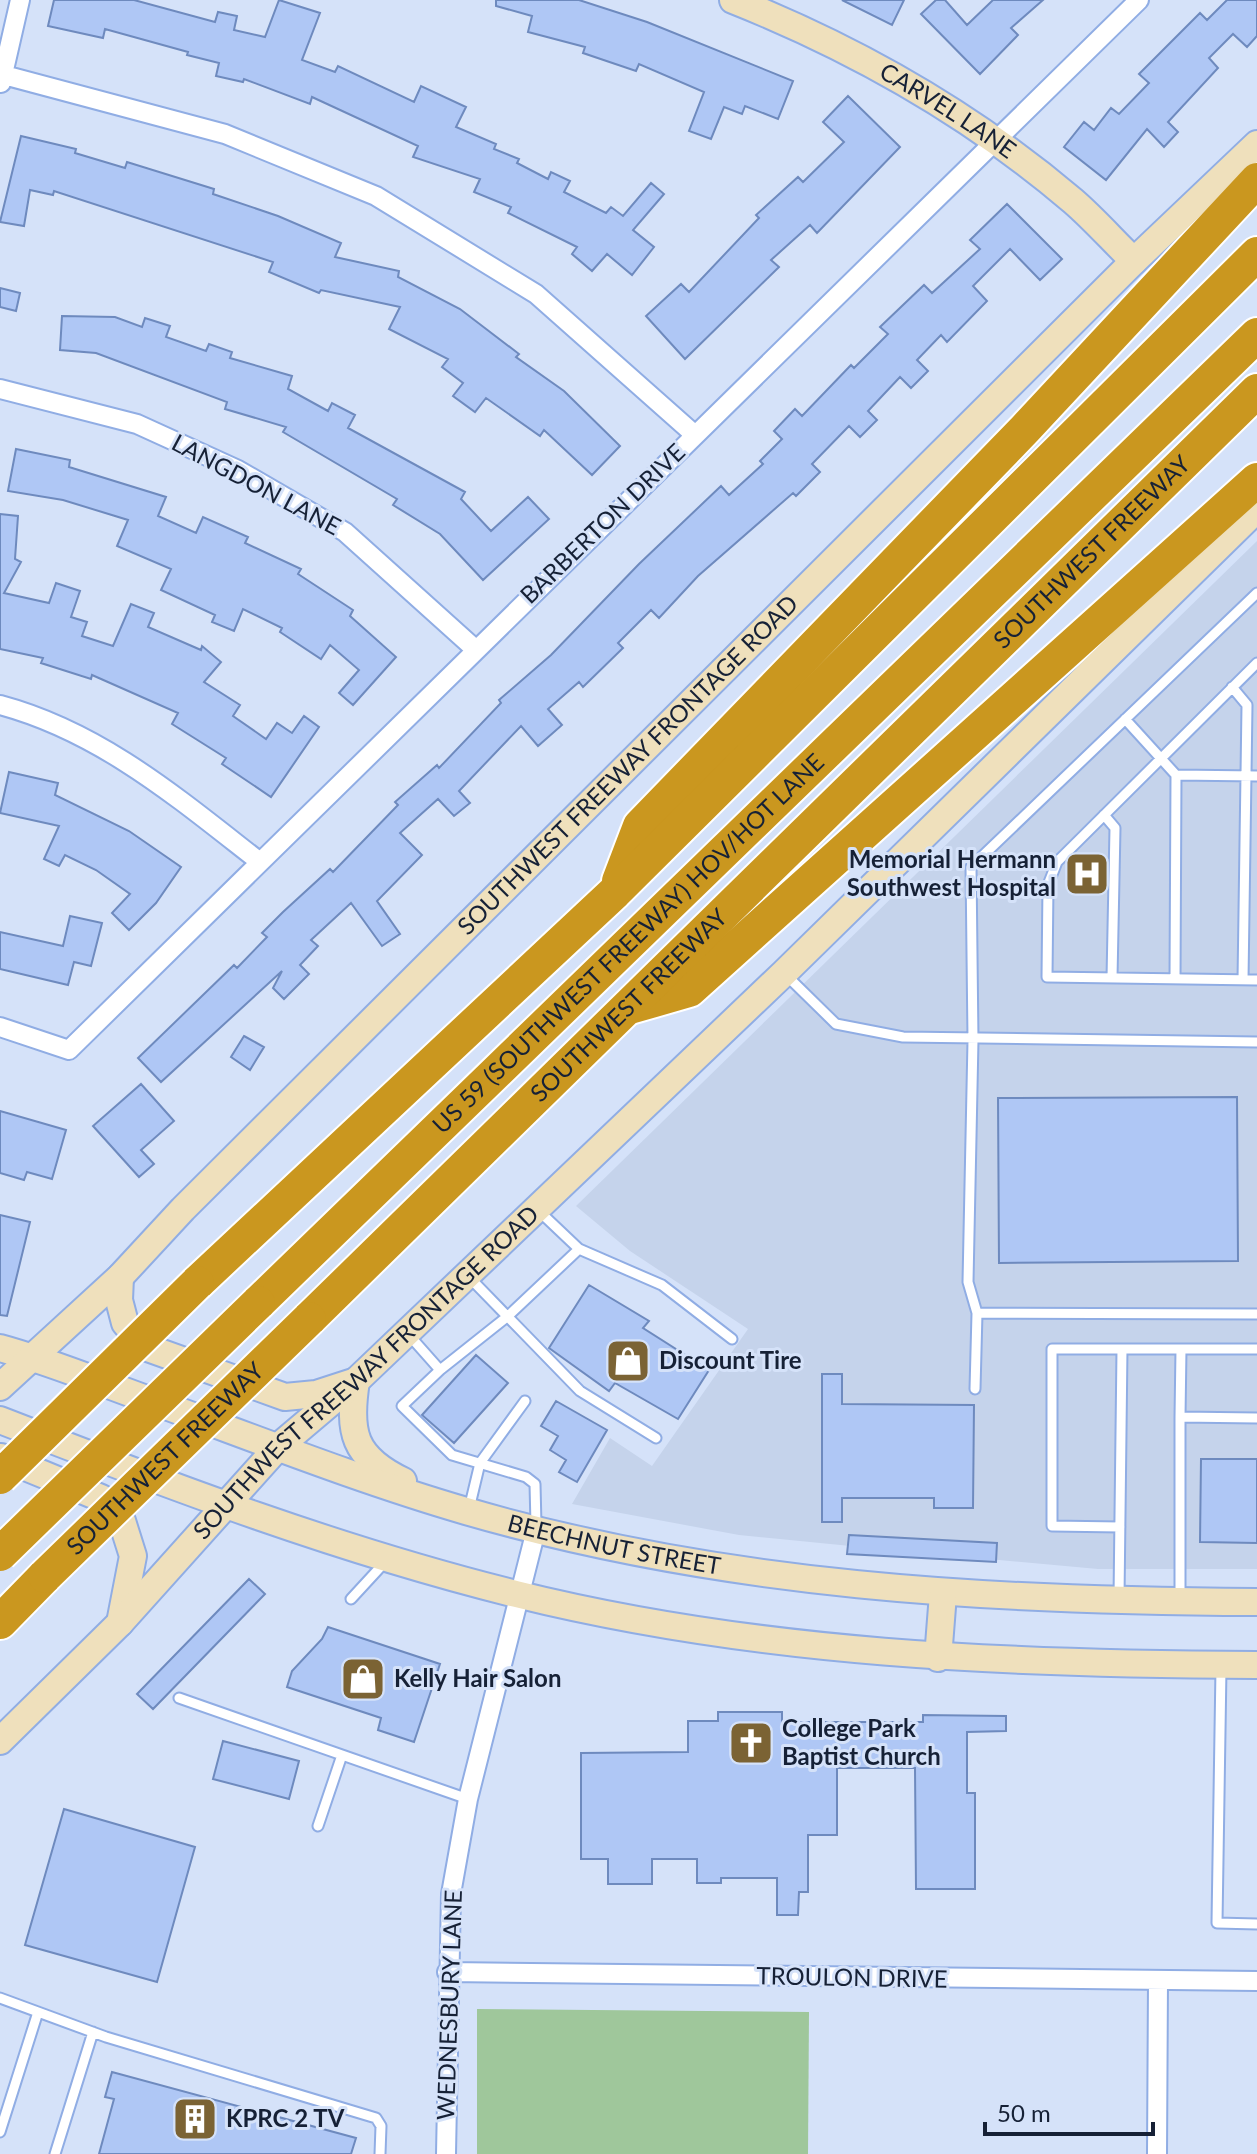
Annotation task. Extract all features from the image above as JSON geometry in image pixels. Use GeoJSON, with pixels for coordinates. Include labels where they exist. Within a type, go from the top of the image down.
{"type":"FeatureCollection","features":[{"type":"Feature","properties":{"kind":"highway"},"geometry":{"type":"LineString","coordinates":[[615,892],[640,826],[1025,429],[1257,180]]}},
{"type":"Feature","properties":{"kind":"highway"},"geometry":{"type":"LineString","coordinates":[[0,1477],[197,1283],[615,892],[1257,254]]}},
{"type":"Feature","properties":{"kind":"highway","name":"US 59 (SOUTHWEST FREEWAY) HOV/HOT LANE"},"geometry":{"type":"LineString","coordinates":[[0,1554],[1257,335]]}},
{"type":"Feature","properties":{"kind":"highway","name":"SOUTHWEST FREEWAY"},"geometry":{"type":"LineString","coordinates":[[0,1622],[1257,391]]}},
{"type":"Feature","properties":{"kind":"highway"},"geometry":{"type":"LineString","coordinates":[[626,1008],[689,990],[1257,480]]}},
{"type":"Feature","properties":{"kind":"main road","name":"CARVEL LANE"},"geometry":{"type":"LineString","coordinates":[[733,0],[765,6],[887,70],[993,140],[1074,202],[1134,261]]}},
{"type":"Feature","properties":{"kind":"main road","name":"SOUTHWEST FREEWAY FRONTAGE ROAD"},"geometry":{"type":"LineString","coordinates":[[0,1387],[30,1356],[120,1277],[183,1209],[1134,261],[1257,144]]}},
{"type":"Feature","properties":{"kind":"main road","name":"SOUTHWEST FREEWAY FRONTAGE ROAD"},"geometry":{"type":"LineString","coordinates":[[0,1741],[120,1623],[278,1447],[356,1381],[784,973],[1257,509]]}},
{"type":"Feature","properties":{"kind":"main road"},"geometry":{"type":"LineString","coordinates":[[120,1277],[119,1300],[125,1323],[145,1347],[285,1397],[316,1394],[356,1381],[352,1422],[358,1446],[397,1478],[468,1512]]}},
{"type":"Feature","properties":{"kind":"main road","name":"BEECHNUT STREET"},"geometry":{"type":"LineString","coordinates":[[0,1348],[30,1356],[396,1490],[536,1530],[758,1574],[943,1594],[1119,1602],[1257,1602]]}},
{"type":"Feature","properties":{"kind":"main road"},"geometry":{"type":"LineString","coordinates":[[0,1420],[224,1507],[388,1559],[519,1595],[704,1629],[938,1658],[1257,1665]]}},
{"type":"Feature","properties":{"kind":"main road"},"geometry":{"type":"LineString","coordinates":[[0,1457],[101,1498],[122,1521],[133,1556],[120,1623]]}},
{"type":"Feature","properties":{"kind":"main road"},"geometry":{"type":"LineString","coordinates":[[938,1658],[943,1594]]}},
{"type":"Feature","properties":{"kind":"street"},"geometry":{"type":"LineString","coordinates":[[20,0],[1,78],[225,134],[376,196],[536,294],[695,435]]}},
{"type":"Feature","properties":{"kind":"street","name":"BARBERTON DRIVE"},"geometry":{"type":"LineString","coordinates":[[0,1027],[69,1050],[1139,0]]}},
{"type":"Feature","properties":{"kind":"street","name":"LANGDON LANE"},"geometry":{"type":"LineString","coordinates":[[0,389],[137,424],[238,470],[345,532],[475,649]]}},
{"type":"Feature","properties":{"kind":"street"},"geometry":{"type":"LineString","coordinates":[[0,705],[86,738],[142,769],[260,862]]}},
{"type":"Feature","properties":{"kind":"street","name":"WEDNESBURY LANE"},"geometry":{"type":"LineString","coordinates":[[446,2154],[447,1972],[451,1894],[468,1799],[536,1530]]}},
{"type":"Feature","properties":{"kind":"street","name":"TROULON DRIVE"},"geometry":{"type":"LineString","coordinates":[[447,1972],[1257,1981]]}},
{"type":"Feature","properties":{"kind":"street"},"geometry":{"type":"LineString","coordinates":[[1157,2154],[1158,1981]]}},
{"type":"Feature","properties":{"kind":"lane"},"geometry":{"type":"LineString","coordinates":[[975,1389],[977,1313],[968,1282],[973,1040],[971,867],[1257,593]]}},
{"type":"Feature","properties":{"kind":"lane"},"geometry":{"type":"LineString","coordinates":[[1257,663],[1057,862],[1050,874],[1047,977],[1257,980]]}},
{"type":"Feature","properties":{"kind":"lane"},"geometry":{"type":"LineString","coordinates":[[1232,687],[1247,705],[1243,980]]}},
{"type":"Feature","properties":{"kind":"lane"},"geometry":{"type":"LineString","coordinates":[[1125,719],[1176,775],[1175,979]]}},
{"type":"Feature","properties":{"kind":"lane"},"geometry":{"type":"LineString","coordinates":[[1176,775],[1257,776]]}},
{"type":"Feature","properties":{"kind":"lane"},"geometry":{"type":"LineString","coordinates":[[1104,815],[1115,828],[1112,978]]}},
{"type":"Feature","properties":{"kind":"lane"},"geometry":{"type":"LineString","coordinates":[[784,973],[836,1024],[903,1037],[1257,1042]]}},
{"type":"Feature","properties":{"kind":"lane"},"geometry":{"type":"LineString","coordinates":[[536,1208],[579,1249],[662,1285],[732,1339]]}},
{"type":"Feature","properties":{"kind":"lane"},"geometry":{"type":"LineString","coordinates":[[536,1530],[535,1484],[526,1477],[452,1455],[402,1406],[440,1370],[508,1316],[579,1249]]}},
{"type":"Feature","properties":{"kind":"lane"},"geometry":{"type":"LineString","coordinates":[[467,1275],[580,1391],[656,1438]]}},
{"type":"Feature","properties":{"kind":"lane"},"geometry":{"type":"LineString","coordinates":[[977,1313],[1257,1314]]}},
{"type":"Feature","properties":{"kind":"lane"},"geometry":{"type":"LineString","coordinates":[[407,1333],[440,1370]]}},
{"type":"Feature","properties":{"kind":"lane"},"geometry":{"type":"LineString","coordinates":[[1120,1527],[1052,1526],[1052,1349],[1257,1349]]}},
{"type":"Feature","properties":{"kind":"lane"},"geometry":{"type":"LineString","coordinates":[[1119,1602],[1122,1349]]}},
{"type":"Feature","properties":{"kind":"lane"},"geometry":{"type":"LineString","coordinates":[[1180,1601],[1181,1349]]}},
{"type":"Feature","properties":{"kind":"lane"},"geometry":{"type":"LineString","coordinates":[[468,1512],[480,1463],[525,1401]]}},
{"type":"Feature","properties":{"kind":"lane"},"geometry":{"type":"LineString","coordinates":[[1180,1417],[1257,1418]]}},
{"type":"Feature","properties":{"kind":"lane"},"geometry":{"type":"LineString","coordinates":[[351,1599],[388,1559]]}},
{"type":"Feature","properties":{"kind":"lane"},"geometry":{"type":"LineString","coordinates":[[1221,1665],[1217,1923],[1257,1924]]}},
{"type":"Feature","properties":{"kind":"lane"},"geometry":{"type":"LineString","coordinates":[[179,1698],[468,1799]]}},
{"type":"Feature","properties":{"kind":"lane"},"geometry":{"type":"LineString","coordinates":[[318,1826],[342,1755]]}},
{"type":"Feature","properties":{"kind":"lane"},"geometry":{"type":"LineString","coordinates":[[0,1998],[93,2032],[376,2118],[381,2126],[380,2154]]}},
{"type":"Feature","properties":{"kind":"lane"},"geometry":{"type":"LineString","coordinates":[[0,2132],[38,2012]]}},
{"type":"Feature","properties":{"kind":"lane"},"geometry":{"type":"LineString","coordinates":[[55,2154],[93,2032]]}},
{"type":"Feature","properties":{"kind":"shaded area","name":"Memorial Hermann Southwest Hospital"},"geometry":{"type":"Polygon","coordinates":[[[1257,541],[1257,1569],[1098,1569],[901,1551],[739,1535],[572,1504],[610,1438],[652,1466],[748,1329],[630,1251],[576,1206],[1257,541]]]}},
{"type":"Feature","properties":{"kind":"green space"},"geometry":{"type":"Polygon","coordinates":[[[477,2009],[809,2012],[808,2154],[477,2154],[477,2009]]]}},
{"type":"Feature","properties":{"kind":"building"},"geometry":{"type":"Polygon","coordinates":[[[54,0],[134,0],[215,22],[218,12],[237,16],[234,30],[265,37],[279,0],[320,13],[302,60],[335,72],[338,66],[414,102],[421,86],[466,107],[456,127],[496,144],[494,149],[519,159],[517,163],[548,179],[551,172],[570,181],[564,192],[606,213],[611,207],[623,216],[651,183],[664,194],[633,230],[654,247],[632,275],[607,254],[592,271],[572,254],[577,247],[508,213],[511,207],[474,192],[480,179],[413,157],[418,146],[312,97],[310,104],[244,79],[243,82],[216,76],[219,63],[187,55],[188,52],[105,29],[103,38],[48,26],[54,0]]]}},
{"type":"Feature","properties":{"kind":"building"},"geometry":{"type":"Polygon","coordinates":[[[496,0],[579,0],[647,22],[793,81],[778,119],[745,106],[742,114],[724,107],[711,139],[689,131],[704,92],[639,64],[636,71],[583,53],[585,47],[528,32],[532,16],[496,6],[496,0]]]}},
{"type":"Feature","properties":{"kind":"building"},"geometry":{"type":"Polygon","coordinates":[[[842,0],[904,0],[892,25],[842,0]]]}},
{"type":"Feature","properties":{"kind":"building"},"geometry":{"type":"Polygon","coordinates":[[[936,0],[945,0],[967,25],[993,0],[1043,0],[1011,28],[1018,35],[980,74],[921,14],[936,0]]]}},
{"type":"Feature","properties":{"kind":"building"},"geometry":{"type":"Polygon","coordinates":[[[1227,0],[1257,0],[1257,36],[1247,47],[1233,34],[1209,58],[1218,68],[1168,122],[1178,132],[1164,147],[1147,129],[1106,180],[1064,147],[1084,122],[1094,130],[1111,108],[1119,114],[1149,83],[1139,74],[1200,13],[1207,20],[1227,0]]]}},
{"type":"Feature","properties":{"kind":"building"},"geometry":{"type":"Polygon","coordinates":[[[848,96],[900,147],[817,233],[810,225],[771,260],[779,267],[685,359],[646,316],[681,284],[689,292],[759,218],[756,215],[798,177],[803,182],[844,142],[823,122],[848,96]]]}},
{"type":"Feature","properties":{"kind":"building"},"geometry":{"type":"Polygon","coordinates":[[[21,136],[76,149],[75,153],[125,168],[127,162],[214,189],[213,194],[278,216],[341,243],[335,257],[399,271],[398,277],[460,309],[519,354],[516,357],[564,391],[620,446],[592,475],[544,430],[540,436],[486,398],[475,412],[453,396],[463,383],[442,367],[448,359],[389,329],[400,307],[321,290],[319,293],[269,272],[273,262],[54,191],[53,195],[30,190],[24,226],[0,222],[21,136]]]}},
{"type":"Feature","properties":{"kind":"building"},"geometry":{"type":"Polygon","coordinates":[[[1007,204],[1062,259],[1040,280],[1010,249],[973,286],[987,301],[947,342],[941,335],[917,360],[928,371],[911,388],[900,377],[868,411],[877,420],[860,437],[849,426],[812,464],[820,472],[796,496],[793,493],[698,576],[659,618],[651,610],[618,643],[623,648],[583,687],[579,682],[548,709],[562,725],[538,746],[521,726],[459,791],[470,803],[454,816],[438,799],[400,833],[422,855],[377,901],[400,934],[382,946],[351,903],[311,940],[318,946],[300,965],[309,974],[284,999],[273,988],[282,971],[161,1082],[138,1058],[234,965],[237,968],[267,937],[262,933],[283,912],[330,869],[333,872],[398,805],[395,802],[437,765],[439,768],[501,703],[499,700],[551,655],[639,564],[721,486],[729,495],[763,464],[760,461],[782,439],[774,431],[795,409],[802,416],[851,365],[854,368],[888,334],[880,327],[924,285],[932,293],[980,249],[970,240],[1007,204]]]}},
{"type":"Feature","properties":{"kind":"building"},"geometry":{"type":"Polygon","coordinates":[[[0,288],[20,293],[16,311],[0,307],[0,288]]]}},
{"type":"Feature","properties":{"kind":"building"},"geometry":{"type":"Polygon","coordinates":[[[62,316],[115,317],[142,327],[145,318],[170,326],[166,337],[206,351],[209,344],[232,352],[230,358],[292,376],[288,389],[328,411],[332,403],[355,415],[348,428],[465,492],[461,499],[491,531],[528,497],[549,519],[483,580],[440,534],[393,505],[397,499],[283,432],[286,427],[225,409],[227,402],[96,353],[60,350],[62,316]]]}},
{"type":"Feature","properties":{"kind":"building"},"geometry":{"type":"Polygon","coordinates":[[[16,449],[70,460],[69,467],[166,497],[158,516],[196,533],[203,517],[248,537],[245,543],[301,569],[298,574],[353,610],[350,616],[396,657],[353,705],[339,693],[359,670],[330,645],[321,659],[280,632],[282,628],[243,609],[234,631],[212,622],[215,615],[161,590],[171,569],[117,546],[128,520],[63,500],[8,491],[16,449]]]}},
{"type":"Feature","properties":{"kind":"building"},"geometry":{"type":"Polygon","coordinates":[[[0,514],[18,516],[15,559],[21,562],[4,593],[49,603],[56,583],[80,591],[71,617],[87,622],[82,636],[113,646],[131,604],[154,613],[148,627],[201,650],[202,646],[221,662],[204,682],[240,705],[233,716],[266,739],[277,723],[292,733],[304,716],[319,727],[271,797],[222,764],[226,758],[172,724],[178,713],[92,675],[91,679],[41,663],[43,658],[0,649],[0,514]]]}},
{"type":"Feature","properties":{"kind":"building"},"geometry":{"type":"Polygon","coordinates":[[[9,772],[58,783],[55,795],[129,831],[181,867],[156,903],[129,930],[112,913],[130,894],[96,870],[65,855],[59,866],[44,859],[59,826],[0,813],[9,772]]]}},
{"type":"Feature","properties":{"kind":"building"},"geometry":{"type":"Polygon","coordinates":[[[70,916],[102,923],[91,966],[74,962],[68,985],[0,969],[0,932],[63,946],[70,916]]]}},
{"type":"Feature","properties":{"kind":"building"},"geometry":{"type":"Polygon","coordinates":[[[244,1036],[264,1047],[250,1070],[231,1057],[244,1036]]]}},
{"type":"Feature","properties":{"kind":"building"},"geometry":{"type":"Polygon","coordinates":[[[141,1084],[174,1121],[141,1150],[154,1164],[139,1177],[93,1126],[141,1084]]]}},
{"type":"Feature","properties":{"kind":"building"},"geometry":{"type":"Polygon","coordinates":[[[1237,1097],[1238,1261],[999,1263],[998,1098],[1237,1097]]]}},
{"type":"Feature","properties":{"kind":"building"},"geometry":{"type":"Polygon","coordinates":[[[0,1111],[66,1130],[52,1179],[27,1172],[24,1180],[0,1173],[0,1111]]]}},
{"type":"Feature","properties":{"kind":"building"},"geometry":{"type":"Polygon","coordinates":[[[0,1215],[30,1222],[7,1316],[0,1315],[0,1215]]]}},
{"type":"Feature","properties":{"kind":"building","name":"Discount Tire"},"geometry":{"type":"Polygon","coordinates":[[[589,1285],[649,1321],[643,1328],[709,1370],[678,1419],[615,1383],[609,1391],[549,1348],[589,1285]]]}},
{"type":"Feature","properties":{"kind":"building"},"geometry":{"type":"Polygon","coordinates":[[[476,1355],[508,1383],[454,1443],[422,1415],[476,1355]]]}},
{"type":"Feature","properties":{"kind":"building"},"geometry":{"type":"Polygon","coordinates":[[[822,1374],[842,1374],[842,1404],[974,1405],[973,1508],[934,1508],[934,1498],[842,1498],[842,1522],[822,1522],[822,1374]]]}},
{"type":"Feature","properties":{"kind":"building"},"geometry":{"type":"Polygon","coordinates":[[[556,1401],[607,1430],[577,1482],[559,1472],[566,1460],[550,1450],[558,1436],[541,1426],[556,1401]]]}},
{"type":"Feature","properties":{"kind":"building"},"geometry":{"type":"Polygon","coordinates":[[[1201,1459],[1257,1459],[1257,1543],[1200,1542],[1201,1459]]]}},
{"type":"Feature","properties":{"kind":"building"},"geometry":{"type":"Polygon","coordinates":[[[849,1535],[997,1543],[996,1562],[847,1554],[849,1535]]]}},
{"type":"Feature","properties":{"kind":"building"},"geometry":{"type":"Polygon","coordinates":[[[249,1579],[265,1594],[153,1709],[137,1694],[249,1579]]]}},
{"type":"Feature","properties":{"kind":"building","name":"Kelly Hair Salon"},"geometry":{"type":"Polygon","coordinates":[[[328,1627],[440,1664],[414,1742],[378,1730],[381,1718],[287,1687],[292,1671],[322,1639],[328,1627]]]}},
{"type":"Feature","properties":{"kind":"building"},"geometry":{"type":"Polygon","coordinates":[[[718,1712],[782,1712],[782,1722],[923,1722],[923,1715],[1006,1716],[1006,1731],[967,1732],[967,1793],[975,1793],[975,1889],[916,1889],[915,1768],[837,1768],[837,1835],[808,1835],[808,1892],[799,1892],[798,1915],[777,1915],[777,1878],[721,1878],[721,1883],[697,1883],[697,1859],[652,1859],[652,1884],[608,1884],[608,1859],[581,1859],[581,1753],[688,1752],[688,1721],[718,1721],[718,1712]]]}},
{"type":"Feature","properties":{"kind":"building"},"geometry":{"type":"Polygon","coordinates":[[[223,1741],[299,1761],[289,1799],[213,1779],[223,1741]]]}},
{"type":"Feature","properties":{"kind":"building"},"geometry":{"type":"Polygon","coordinates":[[[64,1809],[195,1847],[157,1982],[25,1945],[64,1809]]]}},
{"type":"Feature","properties":{"kind":"building","name":"KPRC 2 TV"},"geometry":{"type":"Polygon","coordinates":[[[112,2072],[356,2138],[351,2154],[99,2154],[114,2099],[105,2097],[112,2072]]]}},
{"type":"Feature","properties":{"kind":"place","name":"Memorial Hermann Southwest Hospital"},"geometry":{"type":"Point","coordinates":[1087,874]}},
{"type":"Feature","properties":{"kind":"place","name":"Discount Tire"},"geometry":{"type":"Point","coordinates":[628,1361]}},
{"type":"Feature","properties":{"kind":"place","name":"Kelly Hair Salon"},"geometry":{"type":"Point","coordinates":[363,1679]}},
{"type":"Feature","properties":{"kind":"place","name":"College Park Baptist Church"},"geometry":{"type":"Point","coordinates":[751,1743]}},
{"type":"Feature","properties":{"kind":"place","name":"KPRC 2 TV"},"geometry":{"type":"Point","coordinates":[195,2119]}}]}
